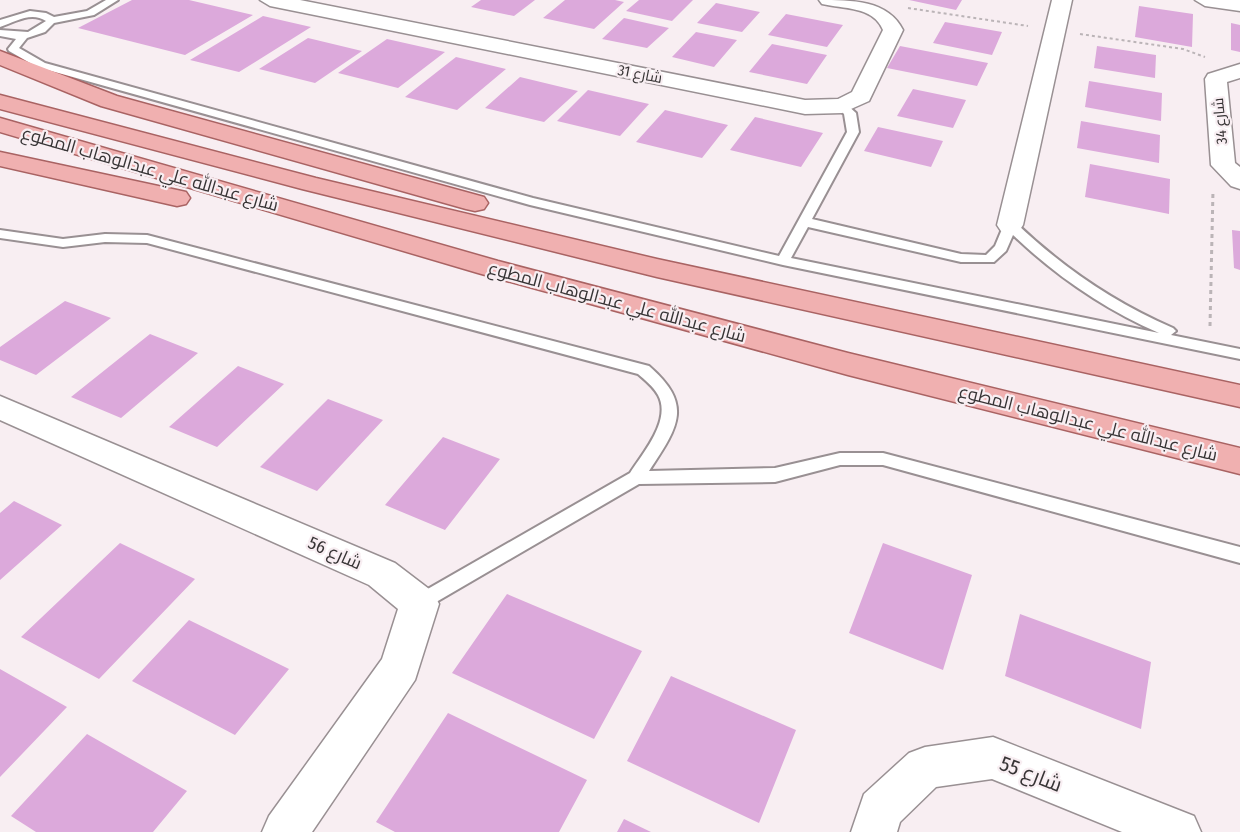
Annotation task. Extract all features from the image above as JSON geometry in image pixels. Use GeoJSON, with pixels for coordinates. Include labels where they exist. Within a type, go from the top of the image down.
{"type":"FeatureCollection","features":[{"type":"Feature","properties":{"kind":"main road"},"geometry":{"type":"LineString","coordinates":[[0,57],[109,101],[277,146],[521,216],[580,236],[657,268]]}},
{"type":"Feature","properties":{"kind":"main road","name":"شارع عبدالله علي عبدالوهاب المطوع"},"geometry":{"type":"LineString","coordinates":[[0,102],[311,184],[657,268],[1240,396]]}},
{"type":"Feature","properties":{"kind":"main road","name":"شارع عبدالله علي عبدالوهاب المطوع"},"geometry":{"type":"LineString","coordinates":[[0,125],[488,267],[848,364],[1240,461]]}},
{"type":"Feature","properties":{"kind":"main road"},"geometry":{"type":"LineString","coordinates":[[0,159],[488,267]]}},
{"type":"Feature","properties":{"kind":"street","name":"شارع 31"},"geometry":{"type":"LineString","coordinates":[[270,0],[805,107],[842,106]]}},
{"type":"Feature","properties":{"kind":"street"},"geometry":{"type":"LineString","coordinates":[[829,0],[883,12],[891,19],[893,30],[861,96],[842,106]]}},
{"type":"Feature","properties":{"kind":"street"},"geometry":{"type":"LineString","coordinates":[[1010,225],[1062,0]]}},
{"type":"Feature","properties":{"kind":"street"},"geometry":{"type":"LineString","coordinates":[[1205,0],[1240,5]]}},
{"type":"Feature","properties":{"kind":"street","name":"شارع 34"},"geometry":{"type":"LineString","coordinates":[[1231,185],[1223,165],[1216,79],[1240,71]]}},
{"type":"Feature","properties":{"kind":"street","name":"شارع 56"},"geometry":{"type":"LineString","coordinates":[[0,407],[382,574],[419,604]]}},
{"type":"Feature","properties":{"kind":"street"},"geometry":{"type":"LineString","coordinates":[[285,832],[400,667],[419,604]]}},
{"type":"Feature","properties":{"kind":"street","name":"شارع 55"},"geometry":{"type":"LineString","coordinates":[[874,832],[880,810],[925,768],[993,758],[1178,832]]}},
{"type":"Feature","properties":{"kind":"lane"},"geometry":{"type":"LineString","coordinates":[[0,33],[24,35],[44,29],[51,21],[90,13],[113,0]]}},
{"type":"Feature","properties":{"kind":"lane"},"geometry":{"type":"LineString","coordinates":[[0,12],[14,17]]}},
{"type":"Feature","properties":{"kind":"lane"},"geometry":{"type":"LineString","coordinates":[[0,24],[14,17],[43,15],[51,21]]}},
{"type":"Feature","properties":{"kind":"lane"},"geometry":{"type":"LineString","coordinates":[[24,35],[12,48],[41,65],[530,201],[783,261],[1240,354]]}},
{"type":"Feature","properties":{"kind":"lane"},"geometry":{"type":"LineString","coordinates":[[783,261],[854,132],[850,113],[842,106]]}},
{"type":"Feature","properties":{"kind":"lane"},"geometry":{"type":"LineString","coordinates":[[806,222],[961,258],[988,259],[1001,248],[1010,225],[1062,273],[1145,322],[1209,348]]}},
{"type":"Feature","properties":{"kind":"lane"},"geometry":{"type":"LineString","coordinates":[[0,234],[63,243],[105,238],[147,239],[643,370],[659,385],[669,400],[667,425],[636,478]]}},
{"type":"Feature","properties":{"kind":"lane"},"geometry":{"type":"LineString","coordinates":[[419,604],[636,478],[775,475],[840,459],[883,459],[1240,555]]}},
{"type":"Feature","properties":{"kind":"path"},"geometry":{"type":"LineString","coordinates":[[1209,348],[1212,191],[1231,185]]}},
{"type":"Feature","properties":{"kind":"building"},"geometry":{"type":"Polygon","coordinates":[[[132,0],[189,0],[253,15],[185,55],[78,28],[132,0]]]}},
{"type":"Feature","properties":{"kind":"building"},"geometry":{"type":"Polygon","coordinates":[[[481,0],[535,0],[514,16],[471,7],[481,0]]]}},
{"type":"Feature","properties":{"kind":"building"},"geometry":{"type":"Polygon","coordinates":[[[565,0],[624,2],[594,29],[543,18],[565,0]]]}},
{"type":"Feature","properties":{"kind":"building"},"geometry":{"type":"Polygon","coordinates":[[[639,0],[693,0],[672,21],[626,11],[639,0]]]}},
{"type":"Feature","properties":{"kind":"building"},"geometry":{"type":"Polygon","coordinates":[[[909,0],[962,0],[956,10],[909,0]]]}},
{"type":"Feature","properties":{"kind":"building"},"geometry":{"type":"Polygon","coordinates":[[[716,3],[760,12],[742,32],[697,23],[716,3]]]}},
{"type":"Feature","properties":{"kind":"building"},"geometry":{"type":"Polygon","coordinates":[[[1139,6],[1193,14],[1192,47],[1135,37],[1139,6]]]}},
{"type":"Feature","properties":{"kind":"building"},"geometry":{"type":"Polygon","coordinates":[[[786,14],[843,25],[827,47],[768,35],[786,14]]]}},
{"type":"Feature","properties":{"kind":"building"},"geometry":{"type":"Polygon","coordinates":[[[263,16],[311,27],[239,72],[190,60],[263,16]]]}},
{"type":"Feature","properties":{"kind":"building"},"geometry":{"type":"Polygon","coordinates":[[[624,18],[669,28],[647,48],[602,39],[624,18]]]}},
{"type":"Feature","properties":{"kind":"building"},"geometry":{"type":"Polygon","coordinates":[[[945,22],[1002,32],[992,55],[933,43],[945,22]]]}},
{"type":"Feature","properties":{"kind":"building"},"geometry":{"type":"Polygon","coordinates":[[[1231,23],[1240,25],[1240,52],[1231,50],[1231,23]]]}},
{"type":"Feature","properties":{"kind":"building"},"geometry":{"type":"Polygon","coordinates":[[[696,32],[737,40],[714,67],[672,57],[696,32]]]}},
{"type":"Feature","properties":{"kind":"building"},"geometry":{"type":"Polygon","coordinates":[[[308,38],[362,51],[315,83],[259,69],[308,38]]]}},
{"type":"Feature","properties":{"kind":"building"},"geometry":{"type":"Polygon","coordinates":[[[387,39],[445,52],[398,88],[338,73],[387,39]]]}},
{"type":"Feature","properties":{"kind":"building"},"geometry":{"type":"Polygon","coordinates":[[[772,44],[827,55],[807,84],[749,72],[772,44]]]}},
{"type":"Feature","properties":{"kind":"building"},"geometry":{"type":"Polygon","coordinates":[[[900,46],[988,63],[977,86],[887,68],[900,46]]]}},
{"type":"Feature","properties":{"kind":"building"},"geometry":{"type":"Polygon","coordinates":[[[1097,46],[1156,55],[1155,78],[1094,68],[1097,46]]]}},
{"type":"Feature","properties":{"kind":"building"},"geometry":{"type":"Polygon","coordinates":[[[456,57],[506,69],[457,110],[405,97],[456,57]]]}},
{"type":"Feature","properties":{"kind":"building"},"geometry":{"type":"Polygon","coordinates":[[[520,77],[578,91],[544,122],[485,108],[520,77]]]}},
{"type":"Feature","properties":{"kind":"building"},"geometry":{"type":"Polygon","coordinates":[[[1089,81],[1162,93],[1161,121],[1085,107],[1089,81]]]}},
{"type":"Feature","properties":{"kind":"building"},"geometry":{"type":"Polygon","coordinates":[[[913,89],[966,100],[953,128],[897,116],[913,89]]]}},
{"type":"Feature","properties":{"kind":"building"},"geometry":{"type":"Polygon","coordinates":[[[588,90],[649,104],[620,136],[557,121],[588,90]]]}},
{"type":"Feature","properties":{"kind":"building"},"geometry":{"type":"Polygon","coordinates":[[[665,110],[728,125],[702,158],[636,142],[665,110]]]}},
{"type":"Feature","properties":{"kind":"building"},"geometry":{"type":"Polygon","coordinates":[[[755,117],[823,133],[801,167],[730,150],[755,117]]]}},
{"type":"Feature","properties":{"kind":"building"},"geometry":{"type":"Polygon","coordinates":[[[1081,121],[1160,135],[1159,163],[1077,148],[1081,121]]]}},
{"type":"Feature","properties":{"kind":"building"},"geometry":{"type":"Polygon","coordinates":[[[878,127],[943,141],[931,167],[864,151],[878,127]]]}},
{"type":"Feature","properties":{"kind":"building"},"geometry":{"type":"Polygon","coordinates":[[[1090,164],[1170,179],[1169,214],[1085,197],[1090,164]]]}},
{"type":"Feature","properties":{"kind":"building"},"geometry":{"type":"Polygon","coordinates":[[[1232,230],[1240,231],[1240,270],[1234,268],[1232,230]]]}},
{"type":"Feature","properties":{"kind":"building"},"geometry":{"type":"Polygon","coordinates":[[[65,301],[111,318],[36,375],[0,360],[0,347],[65,301]]]}},
{"type":"Feature","properties":{"kind":"building"},"geometry":{"type":"Polygon","coordinates":[[[150,334],[198,353],[121,418],[71,397],[150,334]]]}},
{"type":"Feature","properties":{"kind":"building"},"geometry":{"type":"Polygon","coordinates":[[[238,366],[284,384],[217,447],[169,427],[238,366]]]}},
{"type":"Feature","properties":{"kind":"building"},"geometry":{"type":"Polygon","coordinates":[[[328,399],[383,420],[317,491],[260,467],[328,399]]]}},
{"type":"Feature","properties":{"kind":"building"},"geometry":{"type":"Polygon","coordinates":[[[443,437],[500,459],[445,530],[385,505],[443,437]]]}},
{"type":"Feature","properties":{"kind":"building"},"geometry":{"type":"Polygon","coordinates":[[[14,501],[62,525],[0,580],[0,513],[14,501]]]}},
{"type":"Feature","properties":{"kind":"building"},"geometry":{"type":"Polygon","coordinates":[[[120,543],[195,579],[99,679],[21,637],[120,543]]]}},
{"type":"Feature","properties":{"kind":"building"},"geometry":{"type":"Polygon","coordinates":[[[883,543],[972,575],[943,670],[849,633],[883,543]]]}},
{"type":"Feature","properties":{"kind":"building"},"geometry":{"type":"Polygon","coordinates":[[[507,594],[642,651],[594,739],[452,673],[507,594]]]}},
{"type":"Feature","properties":{"kind":"building"},"geometry":{"type":"Polygon","coordinates":[[[1020,614],[1151,662],[1141,729],[1005,676],[1020,614]]]}},
{"type":"Feature","properties":{"kind":"building"},"geometry":{"type":"Polygon","coordinates":[[[189,620],[289,669],[235,735],[132,681],[189,620]]]}},
{"type":"Feature","properties":{"kind":"building"},"geometry":{"type":"Polygon","coordinates":[[[0,669],[67,707],[0,777],[0,669]]]}},
{"type":"Feature","properties":{"kind":"building"},"geometry":{"type":"Polygon","coordinates":[[[671,676],[796,730],[759,823],[627,761],[671,676]]]}},
{"type":"Feature","properties":{"kind":"building"},"geometry":{"type":"Polygon","coordinates":[[[448,713],[587,780],[559,832],[395,832],[376,822],[448,713]]]}},
{"type":"Feature","properties":{"kind":"building"},"geometry":{"type":"Polygon","coordinates":[[[87,734],[187,791],[153,832],[36,832],[11,816],[87,734]]]}},
{"type":"Feature","properties":{"kind":"building"},"geometry":{"type":"Polygon","coordinates":[[[624,819],[651,832],[617,832],[624,819]]]}}]}
